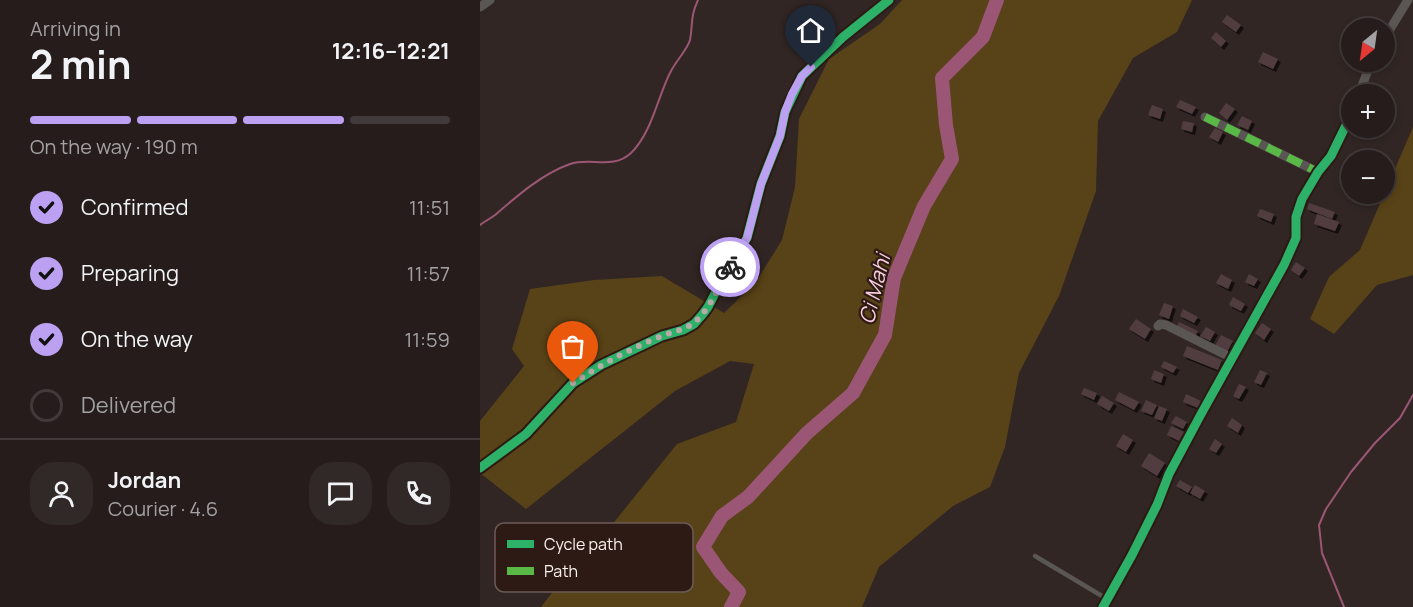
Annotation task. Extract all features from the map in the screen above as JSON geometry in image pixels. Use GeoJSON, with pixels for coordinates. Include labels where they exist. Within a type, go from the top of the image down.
{"type":"FeatureCollection","features":[{"type":"Feature","properties":{"kind":"street"},"geometry":{"type":"LineString","coordinates":[[480,7],[490,0]]}},
{"type":"Feature","properties":{"kind":"street"},"geometry":{"type":"LineString","coordinates":[[480,468],[526,434],[573,383],[611,360],[662,336],[683,330],[702,315],[747,238],[761,184],[780,136],[785,112],[802,76],[843,37],[889,0]]}},
{"type":"Feature","properties":{"kind":"street"},"geometry":{"type":"LineString","coordinates":[[1395,21],[1408,0]]}},
{"type":"Feature","properties":{"kind":"street"},"geometry":{"type":"LineString","coordinates":[[1205,117],[1318,172]]}},
{"type":"Feature","properties":{"kind":"street"},"geometry":{"type":"LineString","coordinates":[[1105,603],[1157,505],[1169,474],[1287,260],[1296,238],[1296,217],[1302,199],[1318,172],[1331,156],[1341,136]]}},
{"type":"Feature","properties":{"kind":"street"},"geometry":{"type":"LineString","coordinates":[[1158,326],[1160,324],[1166,326],[1232,358]]}},
{"type":"Feature","properties":{"kind":"lane"},"geometry":{"type":"LineString","coordinates":[[1035,556],[1105,603]]}},
{"type":"Feature","properties":{"kind":"shaded area"},"geometry":{"type":"Polygon","coordinates":[[[902,0],[1192,0],[1177,32],[1133,58],[1098,121],[1096,191],[1059,296],[1019,373],[1005,447],[990,487],[953,506],[879,567],[862,607],[541,607],[553,592],[693,592],[693,523],[613,523],[677,444],[736,422],[754,364],[730,361],[675,391],[526,509],[480,473],[480,421],[524,366],[512,349],[530,289],[594,280],[662,276],[724,313],[756,282],[782,240],[795,187],[799,119],[829,59],[880,24],[902,0]]]}},
{"type":"Feature","properties":{"kind":"shaded area"},"geometry":{"type":"Polygon","coordinates":[[[1413,127],[1413,275],[1377,285],[1334,334],[1310,319],[1329,277],[1360,250],[1380,204],[1395,204],[1395,169],[1413,127]]]}},
{"type":"Feature","properties":{"kind":"building"},"geometry":{"type":"Polygon","coordinates":[[[1227,15],[1241,25],[1236,32],[1222,22],[1227,15]]]}},
{"type":"Feature","properties":{"kind":"building"},"geometry":{"type":"Polygon","coordinates":[[[1216,32],[1226,41],[1221,47],[1211,38],[1216,32]]]}},
{"type":"Feature","properties":{"kind":"building"},"geometry":{"type":"Polygon","coordinates":[[[1263,52],[1278,59],[1273,69],[1258,62],[1263,52]]]}},
{"type":"Feature","properties":{"kind":"building"},"geometry":{"type":"Polygon","coordinates":[[[1180,100],[1196,107],[1192,114],[1176,107],[1180,100]]]}},
{"type":"Feature","properties":{"kind":"building"},"geometry":{"type":"Polygon","coordinates":[[[1226,103],[1235,109],[1227,120],[1219,113],[1226,103]]]}},
{"type":"Feature","properties":{"kind":"building"},"geometry":{"type":"Polygon","coordinates":[[[1152,105],[1163,109],[1160,119],[1148,115],[1152,105]]]}},
{"type":"Feature","properties":{"kind":"building"},"geometry":{"type":"Polygon","coordinates":[[[1242,116],[1252,121],[1248,130],[1237,125],[1242,116]]]}},
{"type":"Feature","properties":{"kind":"building"},"geometry":{"type":"Polygon","coordinates":[[[1183,121],[1194,123],[1192,132],[1181,129],[1183,121]]]}},
{"type":"Feature","properties":{"kind":"building"},"geometry":{"type":"Polygon","coordinates":[[[1215,128],[1223,132],[1218,142],[1209,137],[1215,128]]]}},
{"type":"Feature","properties":{"kind":"building"},"geometry":{"type":"Polygon","coordinates":[[[1309,203],[1335,212],[1332,219],[1307,209],[1309,203]]]}},
{"type":"Feature","properties":{"kind":"building"},"geometry":{"type":"Polygon","coordinates":[[[1260,209],[1274,214],[1271,222],[1257,216],[1260,209]]]}},
{"type":"Feature","properties":{"kind":"building"},"geometry":{"type":"Polygon","coordinates":[[[1317,214],[1339,222],[1335,231],[1314,224],[1317,214]]]}},
{"type":"Feature","properties":{"kind":"building"},"geometry":{"type":"Polygon","coordinates":[[[1296,262],[1305,268],[1299,276],[1291,270],[1296,262]]]}},
{"type":"Feature","properties":{"kind":"building"},"geometry":{"type":"Polygon","coordinates":[[[1221,274],[1232,280],[1228,289],[1216,283],[1221,274]]]}},
{"type":"Feature","properties":{"kind":"building"},"geometry":{"type":"Polygon","coordinates":[[[1249,274],[1258,279],[1254,286],[1245,282],[1249,274]]]}},
{"type":"Feature","properties":{"kind":"building"},"geometry":{"type":"Polygon","coordinates":[[[1233,297],[1245,304],[1241,311],[1229,305],[1233,297]]]}},
{"type":"Feature","properties":{"kind":"building"},"geometry":{"type":"Polygon","coordinates":[[[1164,303],[1173,306],[1169,319],[1159,315],[1164,303]]]}},
{"type":"Feature","properties":{"kind":"building"},"geometry":{"type":"Polygon","coordinates":[[[1183,309],[1198,317],[1194,323],[1180,316],[1183,309]]]}},
{"type":"Feature","properties":{"kind":"building"},"geometry":{"type":"Polygon","coordinates":[[[1136,319],[1151,329],[1145,339],[1129,329],[1136,319]]]}},
{"type":"Feature","properties":{"kind":"building"},"geometry":{"type":"Polygon","coordinates":[[[1179,322],[1198,331],[1195,337],[1176,328],[1179,322]]]}},
{"type":"Feature","properties":{"kind":"building"},"geometry":{"type":"Polygon","coordinates":[[[1262,323],[1271,329],[1264,340],[1255,333],[1262,323]]]}},
{"type":"Feature","properties":{"kind":"building"},"geometry":{"type":"Polygon","coordinates":[[[1206,327],[1215,332],[1210,341],[1200,336],[1206,327]]]}},
{"type":"Feature","properties":{"kind":"building"},"geometry":{"type":"Polygon","coordinates":[[[1221,335],[1233,341],[1227,352],[1215,346],[1221,335]]]}},
{"type":"Feature","properties":{"kind":"building"},"geometry":{"type":"Polygon","coordinates":[[[1187,346],[1222,360],[1218,370],[1183,356],[1187,346]]]}},
{"type":"Feature","properties":{"kind":"building"},"geometry":{"type":"Polygon","coordinates":[[[1164,361],[1177,367],[1173,373],[1161,367],[1164,361]]]}},
{"type":"Feature","properties":{"kind":"building"},"geometry":{"type":"Polygon","coordinates":[[[1154,370],[1164,374],[1161,383],[1151,379],[1154,370]]]}},
{"type":"Feature","properties":{"kind":"building"},"geometry":{"type":"Polygon","coordinates":[[[1260,370],[1267,373],[1261,385],[1254,382],[1260,370]]]}},
{"type":"Feature","properties":{"kind":"building"},"geometry":{"type":"Polygon","coordinates":[[[1239,384],[1246,387],[1239,399],[1233,396],[1239,384]]]}},
{"type":"Feature","properties":{"kind":"building"},"geometry":{"type":"Polygon","coordinates":[[[1084,388],[1097,393],[1094,400],[1081,394],[1084,388]]]}},
{"type":"Feature","properties":{"kind":"building"},"geometry":{"type":"Polygon","coordinates":[[[1119,392],[1139,402],[1134,410],[1115,400],[1119,392]]]}},
{"type":"Feature","properties":{"kind":"building"},"geometry":{"type":"Polygon","coordinates":[[[1186,394],[1201,401],[1198,408],[1183,402],[1186,394]]]}},
{"type":"Feature","properties":{"kind":"building"},"geometry":{"type":"Polygon","coordinates":[[[1102,396],[1114,403],[1109,411],[1097,404],[1102,396]]]}},
{"type":"Feature","properties":{"kind":"building"},"geometry":{"type":"Polygon","coordinates":[[[1146,400],[1157,405],[1152,415],[1141,411],[1146,400]]]}},
{"type":"Feature","properties":{"kind":"building"},"geometry":{"type":"Polygon","coordinates":[[[1159,406],[1167,409],[1162,421],[1154,418],[1159,406]]]}},
{"type":"Feature","properties":{"kind":"building"},"geometry":{"type":"Polygon","coordinates":[[[1176,416],[1187,422],[1183,429],[1171,423],[1176,416]]]}},
{"type":"Feature","properties":{"kind":"building"},"geometry":{"type":"Polygon","coordinates":[[[1232,418],[1242,425],[1238,433],[1227,426],[1232,418]]]}},
{"type":"Feature","properties":{"kind":"building"},"geometry":{"type":"Polygon","coordinates":[[[1171,426],[1184,432],[1179,441],[1167,435],[1171,426]]]}},
{"type":"Feature","properties":{"kind":"building"},"geometry":{"type":"Polygon","coordinates":[[[1123,434],[1133,440],[1126,452],[1116,446],[1123,434]]]}},
{"type":"Feature","properties":{"kind":"building"},"geometry":{"type":"Polygon","coordinates":[[[1215,439],[1222,444],[1216,453],[1209,449],[1215,439]]]}},
{"type":"Feature","properties":{"kind":"building"},"geometry":{"type":"Polygon","coordinates":[[[1149,453],[1165,463],[1157,476],[1141,466],[1149,453]]]}},
{"type":"Feature","properties":{"kind":"building"},"geometry":{"type":"Polygon","coordinates":[[[1180,480],[1192,487],[1188,493],[1176,486],[1180,480]]]}},
{"type":"Feature","properties":{"kind":"building"},"geometry":{"type":"Polygon","coordinates":[[[1195,485],[1205,491],[1200,499],[1190,493],[1195,485]]]}},
{"type":"Feature","properties":{"kind":"waterway"},"geometry":{"type":"LineString","coordinates":[[480,225],[530,186],[560,168],[578,162],[617,161],[631,153],[649,125],[671,71],[689,44],[698,0]]}},
{"type":"Feature","properties":{"kind":"waterway","name":"Ci Mahi"},"geometry":{"type":"LineString","coordinates":[[731,607],[739,592],[721,573],[703,547],[722,516],[748,497],[807,433],[853,393],[885,335],[894,278],[924,206],[952,159],[942,78],[983,37],[997,0]]}},
{"type":"Feature","properties":{"kind":"waterway"},"geometry":{"type":"LineString","coordinates":[[1344,607],[1322,553],[1319,525],[1326,509],[1351,472],[1400,418],[1413,395]]}},
{"type":"Feature","properties":{"kind":"marked path"},"geometry":{"type":"LineString","coordinates":[[1205,117],[1318,172]]}},
{"type":"Feature","properties":{"kind":"cycle path"},"geometry":{"type":"LineString","coordinates":[[480,468],[526,434],[573,383],[601,365],[662,336],[683,330],[694,324],[702,315],[747,238],[761,184],[780,136],[785,112],[802,76],[843,37],[889,0]]}},
{"type":"Feature","properties":{"kind":"cycle path"},"geometry":{"type":"LineString","coordinates":[[1103,607],[1157,505],[1169,474],[1284,265],[1296,238],[1296,217],[1302,199],[1318,172],[1331,156],[1341,136]]}},
{"type":"Feature","properties":{"kind":"way so far"},"geometry":{"type":"LineString","coordinates":[[573,383],[601,365],[693,324],[708,307],[730,267]]}},
{"type":"Feature","properties":{"kind":"route"},"geometry":{"type":"LineString","coordinates":[[730,267],[747,238],[761,184],[780,136],[792,94],[802,76],[811,67]]}}]}
